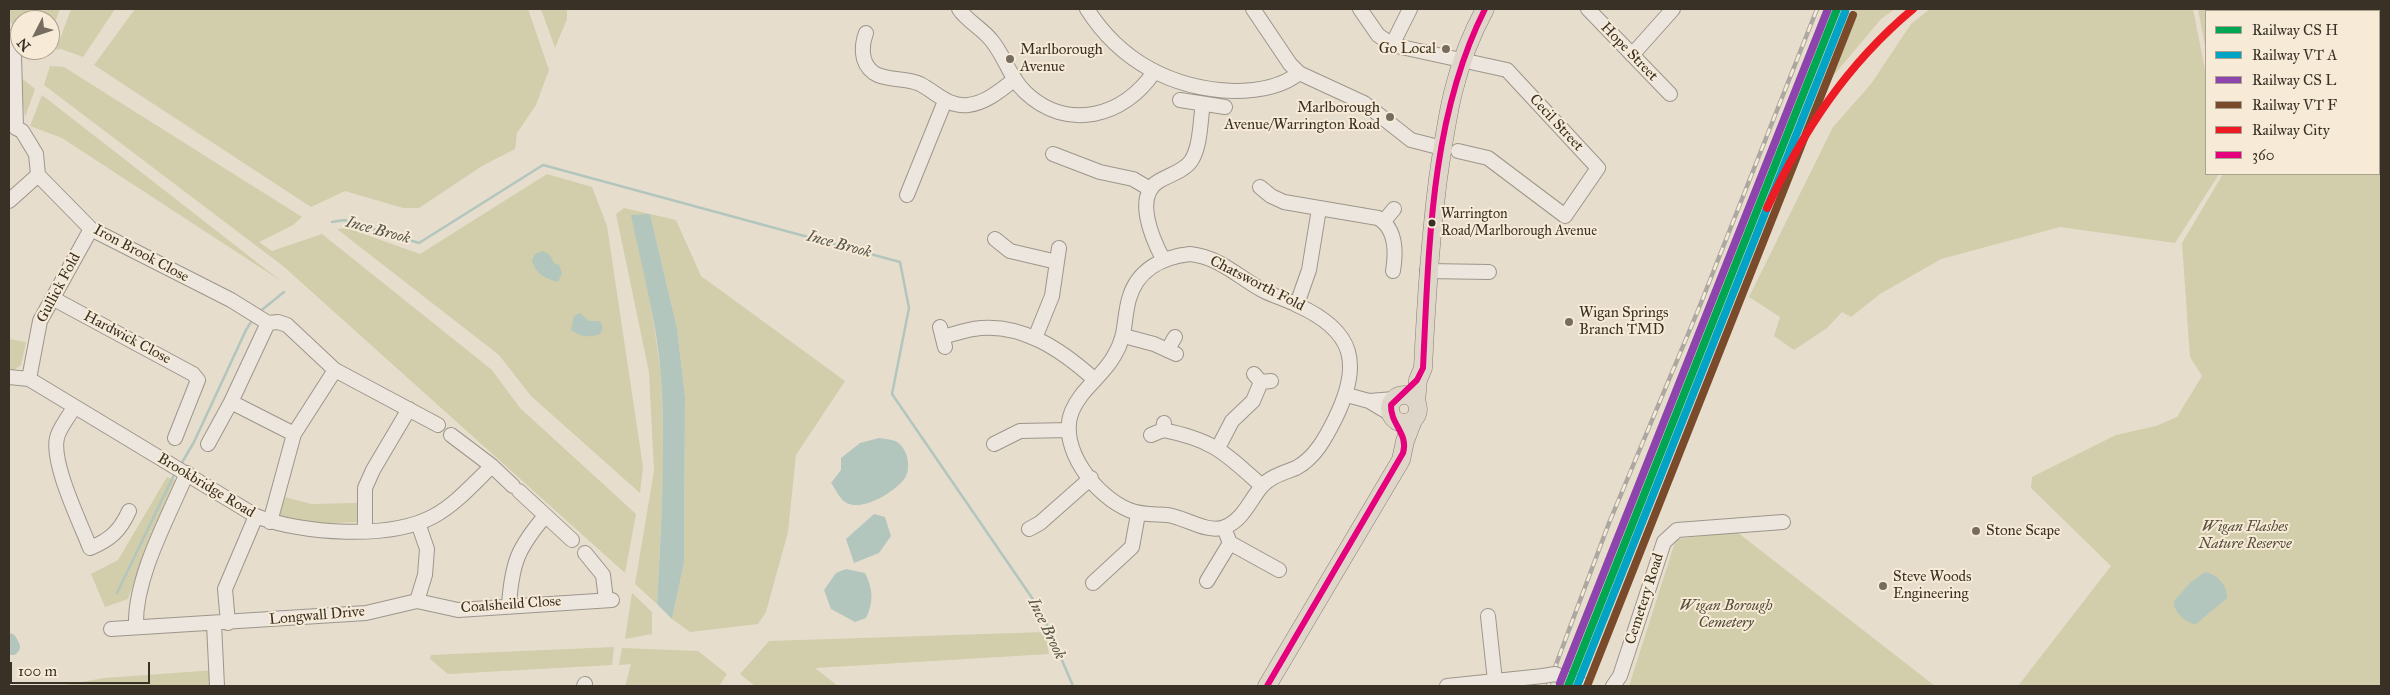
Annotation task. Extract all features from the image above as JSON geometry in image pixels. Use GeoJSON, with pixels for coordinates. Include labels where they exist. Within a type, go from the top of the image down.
{"type":"FeatureCollection","features":[{"type":"Feature","properties":{"kind":"main road"},"geometry":{"type":"LineString","coordinates":[[1267,686],[1401,460],[1405,441],[1402,408],[1423,368],[1427,271],[1458,154],[1449,107],[1461,60],[1485,9]]}},
{"type":"Feature","properties":{"kind":"street"},"geometry":{"type":"LineString","coordinates":[[959,9],[990,38],[1015,79],[1032,98],[1050,109],[1080,115],[1100,113],[1125,102],[1138,92],[1154,72]]}},
{"type":"Feature","properties":{"kind":"street"},"geometry":{"type":"LineString","coordinates":[[1087,9],[1114,43],[1154,72],[1190,86],[1240,91],[1274,86],[1299,73]]}},
{"type":"Feature","properties":{"kind":"street"},"geometry":{"type":"LineString","coordinates":[[1253,9],[1290,64],[1299,73],[1364,103],[1411,140],[1458,154]]}},
{"type":"Feature","properties":{"kind":"street"},"geometry":{"type":"LineString","coordinates":[[1360,9],[1378,35],[1392,45],[1461,60]]}},
{"type":"Feature","properties":{"kind":"street"},"geometry":{"type":"LineString","coordinates":[[1392,45],[1410,9]]}},
{"type":"Feature","properties":{"kind":"street"},"geometry":{"type":"LineString","coordinates":[[1632,55],[1673,9]]}},
{"type":"Feature","properties":{"kind":"street","name":"Hope Street"},"geometry":{"type":"LineString","coordinates":[[1594,11],[1632,55],[1670,94]]}},
{"type":"Feature","properties":{"kind":"street"},"geometry":{"type":"LineString","coordinates":[[867,32],[863,43],[864,56],[872,72],[882,77],[913,81],[945,101],[960,105],[976,104],[992,96],[1015,79]]}},
{"type":"Feature","properties":{"kind":"street"},"geometry":{"type":"LineString","coordinates":[[9,37],[14,56],[16,128],[22,131],[36,154],[38,175],[9,200]]}},
{"type":"Feature","properties":{"kind":"street","name":"Cecil Street"},"geometry":{"type":"LineString","coordinates":[[1458,154],[1488,158],[1565,216],[1598,168],[1507,70],[1461,60]]}},
{"type":"Feature","properties":{"kind":"street"},"geometry":{"type":"LineString","coordinates":[[1180,100],[1225,107]]}},
{"type":"Feature","properties":{"kind":"street"},"geometry":{"type":"LineString","coordinates":[[914,191],[945,101]]}},
{"type":"Feature","properties":{"kind":"street"},"geometry":{"type":"LineString","coordinates":[[1163,259],[1151,236],[1147,220],[1147,200],[1150,189],[1157,182],[1184,168],[1190,162],[1195,152],[1203,104]]}},
{"type":"Feature","properties":{"kind":"street"},"geometry":{"type":"LineString","coordinates":[[1054,154],[1069,166],[1133,179],[1150,189]]}},
{"type":"Feature","properties":{"kind":"street","name":"Iron Brook Close"},"geometry":{"type":"LineString","coordinates":[[38,175],[91,229],[231,300],[266,322],[278,322],[287,325],[335,370],[438,425]]}},
{"type":"Feature","properties":{"kind":"street"},"geometry":{"type":"LineString","coordinates":[[1265,196],[1319,209],[1378,218],[1384,221],[1392,235],[1397,262]]}},
{"type":"Feature","properties":{"kind":"street"},"geometry":{"type":"LineString","coordinates":[[1297,304],[1309,270],[1319,209]]}},
{"type":"Feature","properties":{"kind":"street"},"geometry":{"type":"LineString","coordinates":[[1384,221],[1394,210]]}},
{"type":"Feature","properties":{"kind":"street","name":"Gullick Fold"},"geometry":{"type":"LineString","coordinates":[[29,379],[40,322],[91,229]]}},
{"type":"Feature","properties":{"kind":"street"},"geometry":{"type":"LineString","coordinates":[[993,238],[1010,251],[1058,255],[1052,296],[1034,338]]}},
{"type":"Feature","properties":{"kind":"street","name":"Chatsworth Fold"},"geometry":{"type":"LineString","coordinates":[[1190,254],[1212,259],[1257,287],[1297,304],[1324,320],[1344,341],[1352,365],[1347,395],[1328,435],[1312,455],[1296,467],[1270,479],[1262,486],[1241,515],[1224,528],[1206,527],[1178,517],[1138,514],[1115,504],[1090,478],[1075,455],[1069,430],[1072,409],[1113,358],[1124,336],[1127,308],[1132,289],[1139,278],[1163,259],[1190,254]]}},
{"type":"Feature","properties":{"kind":"street"},"geometry":{"type":"LineString","coordinates":[[1427,271],[1489,272]]}},
{"type":"Feature","properties":{"kind":"street","name":"Hardwick Close"},"geometry":{"type":"LineString","coordinates":[[54,299],[193,374],[198,380],[175,438]]}},
{"type":"Feature","properties":{"kind":"street"},"geometry":{"type":"LineString","coordinates":[[208,444],[231,402],[266,322]]}},
{"type":"Feature","properties":{"kind":"street"},"geometry":{"type":"LineString","coordinates":[[943,337],[973,329],[1000,328],[1034,338],[1068,357],[1095,380]]}},
{"type":"Feature","properties":{"kind":"street"},"geometry":{"type":"LineString","coordinates":[[1124,336],[1172,352],[1176,337]]}},
{"type":"Feature","properties":{"kind":"street"},"geometry":{"type":"LineString","coordinates":[[270,522],[294,434],[335,370]]}},
{"type":"Feature","properties":{"kind":"street","name":"Brookbridge Road"},"geometry":{"type":"LineString","coordinates":[[9,377],[29,379],[74,408],[185,472],[256,516],[292,528],[365,530],[418,523],[451,504],[492,466]]}},
{"type":"Feature","properties":{"kind":"street"},"geometry":{"type":"LineString","coordinates":[[1218,448],[1232,421],[1254,401],[1262,379]]}},
{"type":"Feature","properties":{"kind":"street"},"geometry":{"type":"LineString","coordinates":[[1347,395],[1402,408]]}},
{"type":"Feature","properties":{"kind":"street"},"geometry":{"type":"LineString","coordinates":[[231,402],[294,434]]}},
{"type":"Feature","properties":{"kind":"street"},"geometry":{"type":"LineString","coordinates":[[74,408],[57,436],[55,453],[65,485],[90,548],[113,537],[122,527],[129,511]]}},
{"type":"Feature","properties":{"kind":"street"},"geometry":{"type":"LineString","coordinates":[[365,530],[365,488],[373,470],[409,409]]}},
{"type":"Feature","properties":{"kind":"street"},"geometry":{"type":"LineString","coordinates":[[1159,429],[1199,438],[1218,448],[1262,486]]}},
{"type":"Feature","properties":{"kind":"street"},"geometry":{"type":"LineString","coordinates":[[994,445],[1020,431],[1069,430]]}},
{"type":"Feature","properties":{"kind":"street"},"geometry":{"type":"LineString","coordinates":[[451,435],[492,466],[572,540]]}},
{"type":"Feature","properties":{"kind":"street"},"geometry":{"type":"LineString","coordinates":[[136,627],[135,612],[141,584],[185,472]]}},
{"type":"Feature","properties":{"kind":"street"},"geometry":{"type":"LineString","coordinates":[[1038,527],[1090,478]]}},
{"type":"Feature","properties":{"kind":"street"},"geometry":{"type":"LineString","coordinates":[[1102,580],[1132,547],[1138,514]]}},
{"type":"Feature","properties":{"kind":"street"},"geometry":{"type":"LineString","coordinates":[[217,686],[215,663],[225,589],[256,516]]}},
{"type":"Feature","properties":{"kind":"street"},"geometry":{"type":"LineString","coordinates":[[510,605],[511,581],[517,553],[545,516]]}},
{"type":"Feature","properties":{"kind":"street","name":"Cemetery Road"},"geometry":{"type":"LineString","coordinates":[[1613,686],[1620,676],[1664,542],[1670,535],[1677,530],[1783,522]]}},
{"type":"Feature","properties":{"kind":"street"},"geometry":{"type":"LineString","coordinates":[[417,601],[424,575],[427,549],[418,523]]}},
{"type":"Feature","properties":{"kind":"street"},"geometry":{"type":"LineString","coordinates":[[1224,528],[1230,543],[1283,571]]}},
{"type":"Feature","properties":{"kind":"street"},"geometry":{"type":"LineString","coordinates":[[1207,581],[1230,543]]}},
{"type":"Feature","properties":{"kind":"street","name":"Coalsheild Close"},"geometry":{"type":"LineString","coordinates":[[417,601],[458,610],[510,605],[609,600],[603,575],[585,554]]}},
{"type":"Feature","properties":{"kind":"street","name":"Longwall Drive"},"geometry":{"type":"LineString","coordinates":[[111,629],[366,613],[417,601]]}},
{"type":"Feature","properties":{"kind":"street"},"geometry":{"type":"LineString","coordinates":[[1488,616],[1495,681]]}},
{"type":"Feature","properties":{"kind":"street"},"geometry":{"type":"LineString","coordinates":[[1447,686],[1555,674],[1585,686]]}},
{"type":"Feature","properties":{"kind":"green space"},"geometry":{"type":"Polygon","coordinates":[[[9,9],[60,9],[10,10],[10,20],[9,9]]]}},
{"type":"Feature","properties":{"kind":"green space"},"geometry":{"type":"Polygon","coordinates":[[[71,9],[115,9],[83,57],[60,49],[60,39],[71,9]]]}},
{"type":"Feature","properties":{"kind":"green space"},"geometry":{"type":"Polygon","coordinates":[[[135,9],[528,9],[549,70],[536,105],[517,133],[515,149],[482,166],[419,208],[403,208],[345,191],[311,207],[94,65],[135,9]]]}},
{"type":"Feature","properties":{"kind":"green space"},"geometry":{"type":"Polygon","coordinates":[[[541,9],[567,9],[567,19],[555,48],[541,9]]]}},
{"type":"Feature","properties":{"kind":"green space"},"geometry":{"type":"Polygon","coordinates":[[[1854,9],[1895,9],[1881,19],[1823,88],[1854,9]]]}},
{"type":"Feature","properties":{"kind":"green space"},"geometry":{"type":"Polygon","coordinates":[[[1930,9],[2193,9],[2205,70],[2205,175],[2218,175],[2175,243],[2060,227],[1941,259],[1880,294],[1851,317],[1842,312],[1827,328],[1794,350],[1774,336],[1780,317],[1749,297],[1833,127],[1871,84],[1911,24],[1930,9]]]}},
{"type":"Feature","properties":{"kind":"green space","name":"Wigan Flashes Nature Reserve"},"geometry":{"type":"Polygon","coordinates":[[[2198,9],[2381,9],[2381,686],[2018,686],[2111,566],[2031,488],[2032,477],[2116,435],[2156,426],[2177,417],[2202,376],[2190,357],[2182,243],[2222,175],[2380,175],[2380,10],[2205,10],[2205,46],[2198,9]]]}},
{"type":"Feature","properties":{"kind":"green space"},"geometry":{"type":"Polygon","coordinates":[[[50,66],[64,67],[302,217],[293,225],[259,242],[272,251],[322,234],[492,370],[520,408],[636,514],[625,573],[283,266],[44,85],[50,66]]]}},
{"type":"Feature","properties":{"kind":"green space"},"geometry":{"type":"Polygon","coordinates":[[[19,76],[35,89],[25,117],[19,76]]]}},
{"type":"Feature","properties":{"kind":"green space"},"geometry":{"type":"Polygon","coordinates":[[[42,95],[281,281],[62,138],[30,126],[42,95]]]}},
{"type":"Feature","properties":{"kind":"green space"},"geometry":{"type":"Polygon","coordinates":[[[547,174],[592,187],[607,226],[643,467],[640,493],[531,396],[499,355],[337,229],[347,228],[420,254],[547,174]]]}},
{"type":"Feature","properties":{"kind":"green space"},"geometry":{"type":"Polygon","coordinates":[[[624,208],[650,214],[652,312],[661,374],[664,461],[657,604],[635,584],[654,471],[649,372],[616,214],[624,208]]]}},
{"type":"Feature","properties":{"kind":"green space"},"geometry":{"type":"Polygon","coordinates":[[[650,214],[676,220],[701,276],[845,381],[796,455],[788,532],[766,612],[758,624],[690,632],[672,619],[684,563],[685,397],[677,328],[650,214]]]}},
{"type":"Feature","properties":{"kind":"green space"},"geometry":{"type":"Polygon","coordinates":[[[9,339],[26,342],[21,365],[14,370],[9,369],[9,339]]]}},
{"type":"Feature","properties":{"kind":"green space"},"geometry":{"type":"Polygon","coordinates":[[[167,477],[176,480],[152,532],[128,599],[105,607],[91,574],[118,560],[167,477]]]}},
{"type":"Feature","properties":{"kind":"green space"},"geometry":{"type":"Polygon","coordinates":[[[285,497],[311,504],[357,503],[357,522],[316,524],[278,519],[285,497]]]}},
{"type":"Feature","properties":{"kind":"green space","name":"Wigan Borough Cemetery"},"geometry":{"type":"Polygon","coordinates":[[[1737,532],[1935,686],[1629,686],[1676,539],[1737,532]]]}},
{"type":"Feature","properties":{"kind":"green space"},"geometry":{"type":"Polygon","coordinates":[[[632,593],[652,612],[652,634],[625,639],[632,593]]]}},
{"type":"Feature","properties":{"kind":"green space"},"geometry":{"type":"Polygon","coordinates":[[[1045,632],[1049,654],[815,668],[838,686],[755,686],[740,674],[769,641],[1045,632]]]}},
{"type":"Feature","properties":{"kind":"green space"},"geometry":{"type":"Polygon","coordinates":[[[614,647],[612,665],[448,674],[430,659],[431,655],[614,647]]]}},
{"type":"Feature","properties":{"kind":"green space"},"geometry":{"type":"Polygon","coordinates":[[[622,648],[698,651],[727,674],[719,686],[625,686],[631,664],[619,665],[622,648]]]}},
{"type":"Feature","properties":{"kind":"green space"},"geometry":{"type":"Polygon","coordinates":[[[216,670],[217,686],[59,686],[104,678],[216,670]]]}},
{"type":"Feature","properties":{"kind":"shaded area"},"geometry":{"type":"Polygon","coordinates":[[[650,214],[677,328],[685,397],[684,563],[672,619],[657,604],[663,462],[659,356],[653,315],[631,215],[650,214]]]}},
{"type":"Feature","properties":{"kind":"shaded area"},"geometry":{"type":"Polygon","coordinates":[[[543,251],[550,255],[554,263],[559,265],[562,273],[558,282],[542,275],[534,266],[532,261],[535,254],[543,251]]]}},
{"type":"Feature","properties":{"kind":"shaded area"},"geometry":{"type":"Polygon","coordinates":[[[580,313],[589,321],[600,321],[603,328],[600,334],[585,336],[571,330],[574,316],[580,313]]]}},
{"type":"Feature","properties":{"kind":"shaded area"},"geometry":{"type":"Polygon","coordinates":[[[879,438],[895,441],[903,447],[908,463],[905,478],[886,495],[868,503],[852,505],[845,502],[831,483],[841,470],[841,458],[860,443],[879,438]]]}},
{"type":"Feature","properties":{"kind":"shaded area"},"geometry":{"type":"Polygon","coordinates":[[[874,514],[885,517],[891,536],[879,553],[854,563],[846,539],[874,514]]]}},
{"type":"Feature","properties":{"kind":"shaded area"},"geometry":{"type":"Polygon","coordinates":[[[846,569],[865,573],[871,590],[871,601],[866,618],[855,622],[831,609],[824,590],[836,573],[846,569]]]}},
{"type":"Feature","properties":{"kind":"shaded area"},"geometry":{"type":"Polygon","coordinates":[[[2205,572],[2214,575],[2221,581],[2226,589],[2227,598],[2196,624],[2188,622],[2178,613],[2174,601],[2191,582],[2205,572]]]}},
{"type":"Feature","properties":{"kind":"waterway","name":"Ince Brook"},"geometry":{"type":"LineString","coordinates":[[332,222],[344,220],[419,243],[543,165],[900,262],[909,308],[892,394],[1041,611],[1073,686]]}},
{"type":"Feature","properties":{"kind":"waterway","name":"Ince Brook"},"geometry":{"type":"LineString","coordinates":[[258,313],[284,292]]}},
{"type":"Feature","properties":{"kind":"waterway","name":"Ince Brook"},"geometry":{"type":"LineString","coordinates":[[180,466],[194,442],[246,330],[253,319]]}},
{"type":"Feature","properties":{"kind":"waterway","name":"Ince Brook"},"geometry":{"type":"LineString","coordinates":[[117,593],[175,473]]}},
{"type":"Feature","properties":{"kind":"waterway"},"geometry":{"type":"LineString","coordinates":[[9,641],[12,647]]}},
{"type":"Feature","properties":{"kind":"railway"},"geometry":{"type":"LineString","coordinates":[[1548,686],[1609,523],[1699,308],[1817,9]]}},
{"type":"Feature","properties":{"kind":"railway"},"geometry":{"type":"LineString","coordinates":[[1767,208],[1848,9]]}},
{"type":"Feature","properties":{"kind":"transit line","name":"360"},"geometry":{"type":"LineString","coordinates":[[1267,686],[1403,453],[1404,440],[1393,418],[1391,405],[1417,380],[1423,368],[1431,230],[1443,139],[1453,94],[1467,51],[1485,9]]}},
{"type":"Feature","properties":{"kind":"transit line"},"geometry":{"type":"LineString","coordinates":[[1560,683],[1828,9]]}},
{"type":"Feature","properties":{"kind":"transit line"},"geometry":{"type":"LineString","coordinates":[[1568,686],[1837,9]]}},
{"type":"Feature","properties":{"kind":"transit line"},"geometry":{"type":"LineString","coordinates":[[1577,686],[1845,12]]}},
{"type":"Feature","properties":{"kind":"transit line"},"geometry":{"type":"LineString","coordinates":[[1587,686],[1853,15]]}},
{"type":"Feature","properties":{"kind":"rail line","name":"City"},"geometry":{"type":"LineString","coordinates":[[1767,208],[1796,152],[1829,100],[1867,52],[1913,9]]}},
{"type":"Feature","properties":{"kind":"place","name":"Go Local"},"geometry":{"type":"Point","coordinates":[1446,49]}},
{"type":"Feature","properties":{"kind":"place","name":"Marlborough Avenue"},"geometry":{"type":"Point","coordinates":[1010,59]}},
{"type":"Feature","properties":{"kind":"place","name":"Marlborough Avenue/Warrington Road"},"geometry":{"type":"Point","coordinates":[1390,117]}},
{"type":"Feature","properties":{"kind":"place","name":"Warrington Road/Marlborough Avenue"},"geometry":{"type":"Point","coordinates":[1432,223]}},
{"type":"Feature","properties":{"kind":"place","name":"Wigan Springs Branch TMD"},"geometry":{"type":"Point","coordinates":[1569,322]}},
{"type":"Feature","properties":{"kind":"place","name":"Stone Scape"},"geometry":{"type":"Point","coordinates":[1976,531]}},
{"type":"Feature","properties":{"kind":"place","name":"Steve Woods Engineering"},"geometry":{"type":"Point","coordinates":[1883,586]}}]}
